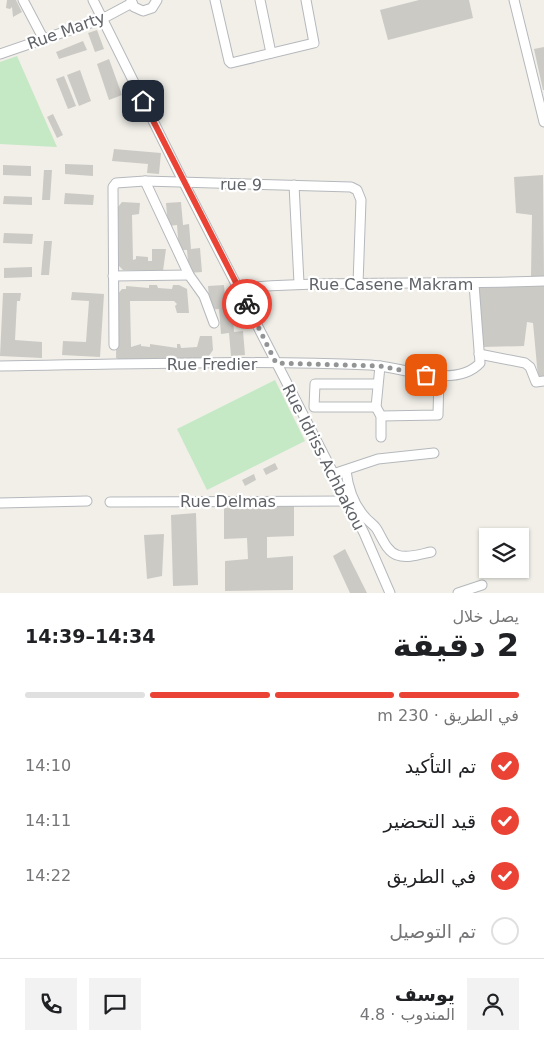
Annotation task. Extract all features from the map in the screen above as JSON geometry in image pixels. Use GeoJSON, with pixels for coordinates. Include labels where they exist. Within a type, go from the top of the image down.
{"type":"FeatureCollection","features":[{"type":"Feature","properties":{"kind":"street"},"geometry":{"type":"LineString","coordinates":[[23,0],[43,38]]}},
{"type":"Feature","properties":{"kind":"street","name":"Rue Idriss Achbakou"},"geometry":{"type":"LineString","coordinates":[[93,0],[184,183],[364,533],[390,593]]}},
{"type":"Feature","properties":{"kind":"street"},"geometry":{"type":"LineString","coordinates":[[132,2],[138,10],[148,10],[155,5],[156,0]]}},
{"type":"Feature","properties":{"kind":"street"},"geometry":{"type":"LineString","coordinates":[[215,0],[230,63],[315,42],[306,0]]}},
{"type":"Feature","properties":{"kind":"street"},"geometry":{"type":"LineString","coordinates":[[260,0],[271,53]]}},
{"type":"Feature","properties":{"kind":"street"},"geometry":{"type":"LineString","coordinates":[[514,0],[544,122]]}},
{"type":"Feature","properties":{"kind":"street","name":"Rue Marty"},"geometry":{"type":"LineString","coordinates":[[0,54],[102,18],[132,2]]}},
{"type":"Feature","properties":{"kind":"street"},"geometry":{"type":"LineString","coordinates":[[145,181],[189,275],[204,296],[214,323]]}},
{"type":"Feature","properties":{"kind":"street","name":"rue 9"},"geometry":{"type":"LineString","coordinates":[[113,276],[114,184],[145,181],[294,185],[351,187],[357,190],[361,200],[358,284]]}},
{"type":"Feature","properties":{"kind":"street"},"geometry":{"type":"LineString","coordinates":[[294,185],[299,283]]}},
{"type":"Feature","properties":{"kind":"street"},"geometry":{"type":"LineString","coordinates":[[114,345],[113,276],[189,275]]}},
{"type":"Feature","properties":{"kind":"street","name":"Rue Casene Makram"},"geometry":{"type":"LineString","coordinates":[[239,288],[299,283],[474,284],[544,281]]}},
{"type":"Feature","properties":{"kind":"street"},"geometry":{"type":"LineString","coordinates":[[474,284],[479,359],[525,363],[530,367],[536,382],[544,381]]}},
{"type":"Feature","properties":{"kind":"street","name":"Rue Fredier"},"geometry":{"type":"LineString","coordinates":[[0,366],[276,363],[380,366],[439,376],[456,374],[473,368],[479,359]]}},
{"type":"Feature","properties":{"kind":"street"},"geometry":{"type":"LineString","coordinates":[[380,366],[376,384],[376,407],[381,416],[381,437]]}},
{"type":"Feature","properties":{"kind":"street"},"geometry":{"type":"LineString","coordinates":[[381,416],[438,415],[439,376]]}},
{"type":"Feature","properties":{"kind":"street"},"geometry":{"type":"LineString","coordinates":[[376,384],[315,384],[314,407],[376,407]]}},
{"type":"Feature","properties":{"kind":"street"},"geometry":{"type":"LineString","coordinates":[[333,474],[378,459],[434,453]]}},
{"type":"Feature","properties":{"kind":"street"},"geometry":{"type":"LineString","coordinates":[[346,471],[347,483],[355,501],[364,516],[375,526],[390,551],[398,556],[431,552]]}},
{"type":"Feature","properties":{"kind":"street","name":"Rue Delmas"},"geometry":{"type":"LineString","coordinates":[[110,502],[346,501]]}},
{"type":"Feature","properties":{"kind":"street"},"geometry":{"type":"LineString","coordinates":[[0,503],[87,502]]}},
{"type":"Feature","properties":{"kind":"street"},"geometry":{"type":"LineString","coordinates":[[458,593],[482,586]]}},
{"type":"Feature","properties":{"kind":"green space"},"geometry":{"type":"Polygon","coordinates":[[[17,56],[57,147],[0,144],[0,62],[17,56]]]}},
{"type":"Feature","properties":{"kind":"green space"},"geometry":{"type":"Polygon","coordinates":[[[275,380],[305,441],[207,490],[177,429],[275,380]]]}},
{"type":"Feature","properties":{"kind":"building"},"geometry":{"type":"Polygon","coordinates":[[[7,0],[16,0],[22,12],[13,17],[12,7],[10,9],[6,8],[7,0]]]}},
{"type":"Feature","properties":{"kind":"building"},"geometry":{"type":"Polygon","coordinates":[[[419,0],[469,0],[473,18],[388,40],[380,10],[419,0]]]}},
{"type":"Feature","properties":{"kind":"building"},"geometry":{"type":"Polygon","coordinates":[[[97,30],[104,49],[95,52],[88,33],[97,30]]]}},
{"type":"Feature","properties":{"kind":"building"},"geometry":{"type":"Polygon","coordinates":[[[83,41],[87,50],[59,59],[56,52],[83,41]]]}},
{"type":"Feature","properties":{"kind":"building"},"geometry":{"type":"Polygon","coordinates":[[[544,47],[544,90],[543,90],[534,49],[544,47]]]}},
{"type":"Feature","properties":{"kind":"building"},"geometry":{"type":"Polygon","coordinates":[[[109,59],[122,95],[109,100],[97,64],[109,59]]]}},
{"type":"Feature","properties":{"kind":"building"},"geometry":{"type":"Polygon","coordinates":[[[80,70],[91,101],[79,106],[67,75],[80,70]]]}},
{"type":"Feature","properties":{"kind":"building"},"geometry":{"type":"Polygon","coordinates":[[[64,76],[76,106],[68,109],[56,79],[64,76]]]}},
{"type":"Feature","properties":{"kind":"building"},"geometry":{"type":"Polygon","coordinates":[[[53,114],[63,135],[57,138],[47,117],[53,114]]]}},
{"type":"Feature","properties":{"kind":"building"},"geometry":{"type":"Polygon","coordinates":[[[114,149],[161,153],[159,174],[147,173],[148,164],[112,161],[114,149]]]}},
{"type":"Feature","properties":{"kind":"building"},"geometry":{"type":"Polygon","coordinates":[[[65,164],[93,165],[93,176],[65,174],[65,164]]]}},
{"type":"Feature","properties":{"kind":"building"},"geometry":{"type":"Polygon","coordinates":[[[3,165],[31,166],[31,176],[3,175],[3,165]]]}},
{"type":"Feature","properties":{"kind":"building"},"geometry":{"type":"Polygon","coordinates":[[[44,170],[52,170],[50,200],[42,200],[44,170]]]}},
{"type":"Feature","properties":{"kind":"building"},"geometry":{"type":"Polygon","coordinates":[[[543,175],[544,276],[531,276],[532,215],[516,213],[514,177],[543,175]]]}},
{"type":"Feature","properties":{"kind":"building"},"geometry":{"type":"Polygon","coordinates":[[[65,193],[94,195],[93,205],[64,204],[65,193]]]}},
{"type":"Feature","properties":{"kind":"building"},"geometry":{"type":"Polygon","coordinates":[[[4,196],[32,197],[32,205],[3,204],[4,196]]]}},
{"type":"Feature","properties":{"kind":"building"},"geometry":{"type":"Polygon","coordinates":[[[122,202],[140,203],[139,214],[132,215],[133,260],[136,259],[136,256],[148,257],[148,261],[152,261],[152,249],[166,249],[163,271],[123,270],[119,266],[118,207],[122,202]]]}},
{"type":"Feature","properties":{"kind":"building"},"geometry":{"type":"Polygon","coordinates":[[[181,202],[183,225],[189,224],[191,249],[200,248],[202,272],[189,273],[187,250],[179,250],[177,225],[168,226],[166,203],[181,202]]]}},
{"type":"Feature","properties":{"kind":"building"},"geometry":{"type":"Polygon","coordinates":[[[4,233],[33,234],[32,244],[3,243],[4,233]]]}},
{"type":"Feature","properties":{"kind":"building"},"geometry":{"type":"Polygon","coordinates":[[[44,241],[52,241],[49,275],[41,275],[44,241]]]}},
{"type":"Feature","properties":{"kind":"building"},"geometry":{"type":"Polygon","coordinates":[[[32,267],[32,277],[4,278],[4,268],[32,267]]]}},
{"type":"Feature","properties":{"kind":"building"},"geometry":{"type":"Polygon","coordinates":[[[149,285],[172,289],[173,285],[179,285],[187,289],[189,313],[177,313],[175,306],[177,304],[174,301],[130,301],[131,347],[141,344],[141,346],[150,347],[150,344],[177,348],[177,344],[180,344],[181,348],[197,347],[200,336],[212,336],[213,350],[204,363],[121,360],[116,358],[117,295],[122,289],[126,289],[126,286],[149,288],[149,285]]]}},
{"type":"Feature","properties":{"kind":"building"},"geometry":{"type":"Polygon","coordinates":[[[224,285],[226,308],[232,307],[234,332],[243,331],[245,355],[231,356],[229,333],[221,334],[219,309],[210,310],[208,286],[224,285]]]}},
{"type":"Feature","properties":{"kind":"building"},"geometry":{"type":"Polygon","coordinates":[[[544,286],[544,378],[542,378],[538,377],[533,323],[527,322],[524,346],[483,347],[478,288],[544,286]]]}},
{"type":"Feature","properties":{"kind":"building"},"geometry":{"type":"Polygon","coordinates":[[[72,292],[104,294],[100,357],[62,355],[63,341],[86,342],[89,301],[71,300],[72,292]]]}},
{"type":"Feature","properties":{"kind":"building"},"geometry":{"type":"Polygon","coordinates":[[[3,293],[21,293],[20,301],[17,301],[15,340],[42,342],[42,358],[0,356],[3,293]]]}},
{"type":"Feature","properties":{"kind":"building"},"geometry":{"type":"Polygon","coordinates":[[[275,463],[278,469],[266,475],[263,469],[275,463]]]}},
{"type":"Feature","properties":{"kind":"building"},"geometry":{"type":"Polygon","coordinates":[[[254,474],[256,480],[245,486],[242,480],[254,474]]]}},
{"type":"Feature","properties":{"kind":"building"},"geometry":{"type":"Polygon","coordinates":[[[294,505],[294,536],[267,537],[267,558],[293,556],[293,590],[225,591],[225,561],[248,559],[247,538],[224,539],[224,508],[294,505]]]}},
{"type":"Feature","properties":{"kind":"building"},"geometry":{"type":"Polygon","coordinates":[[[196,513],[198,585],[173,586],[171,515],[196,513]]]}},
{"type":"Feature","properties":{"kind":"building"},"geometry":{"type":"Polygon","coordinates":[[[164,534],[162,576],[147,579],[144,535],[164,534]]]}},
{"type":"Feature","properties":{"kind":"building"},"geometry":{"type":"Polygon","coordinates":[[[345,549],[367,593],[350,593],[333,556],[345,549]]]}},
{"type":"Feature","properties":{"kind":"way so far"},"geometry":{"type":"LineString","coordinates":[[247,304],[276,363],[380,366],[426,375]]}},
{"type":"Feature","properties":{"kind":"route"},"geometry":{"type":"LineString","coordinates":[[143,101],[247,304]]}}]}
